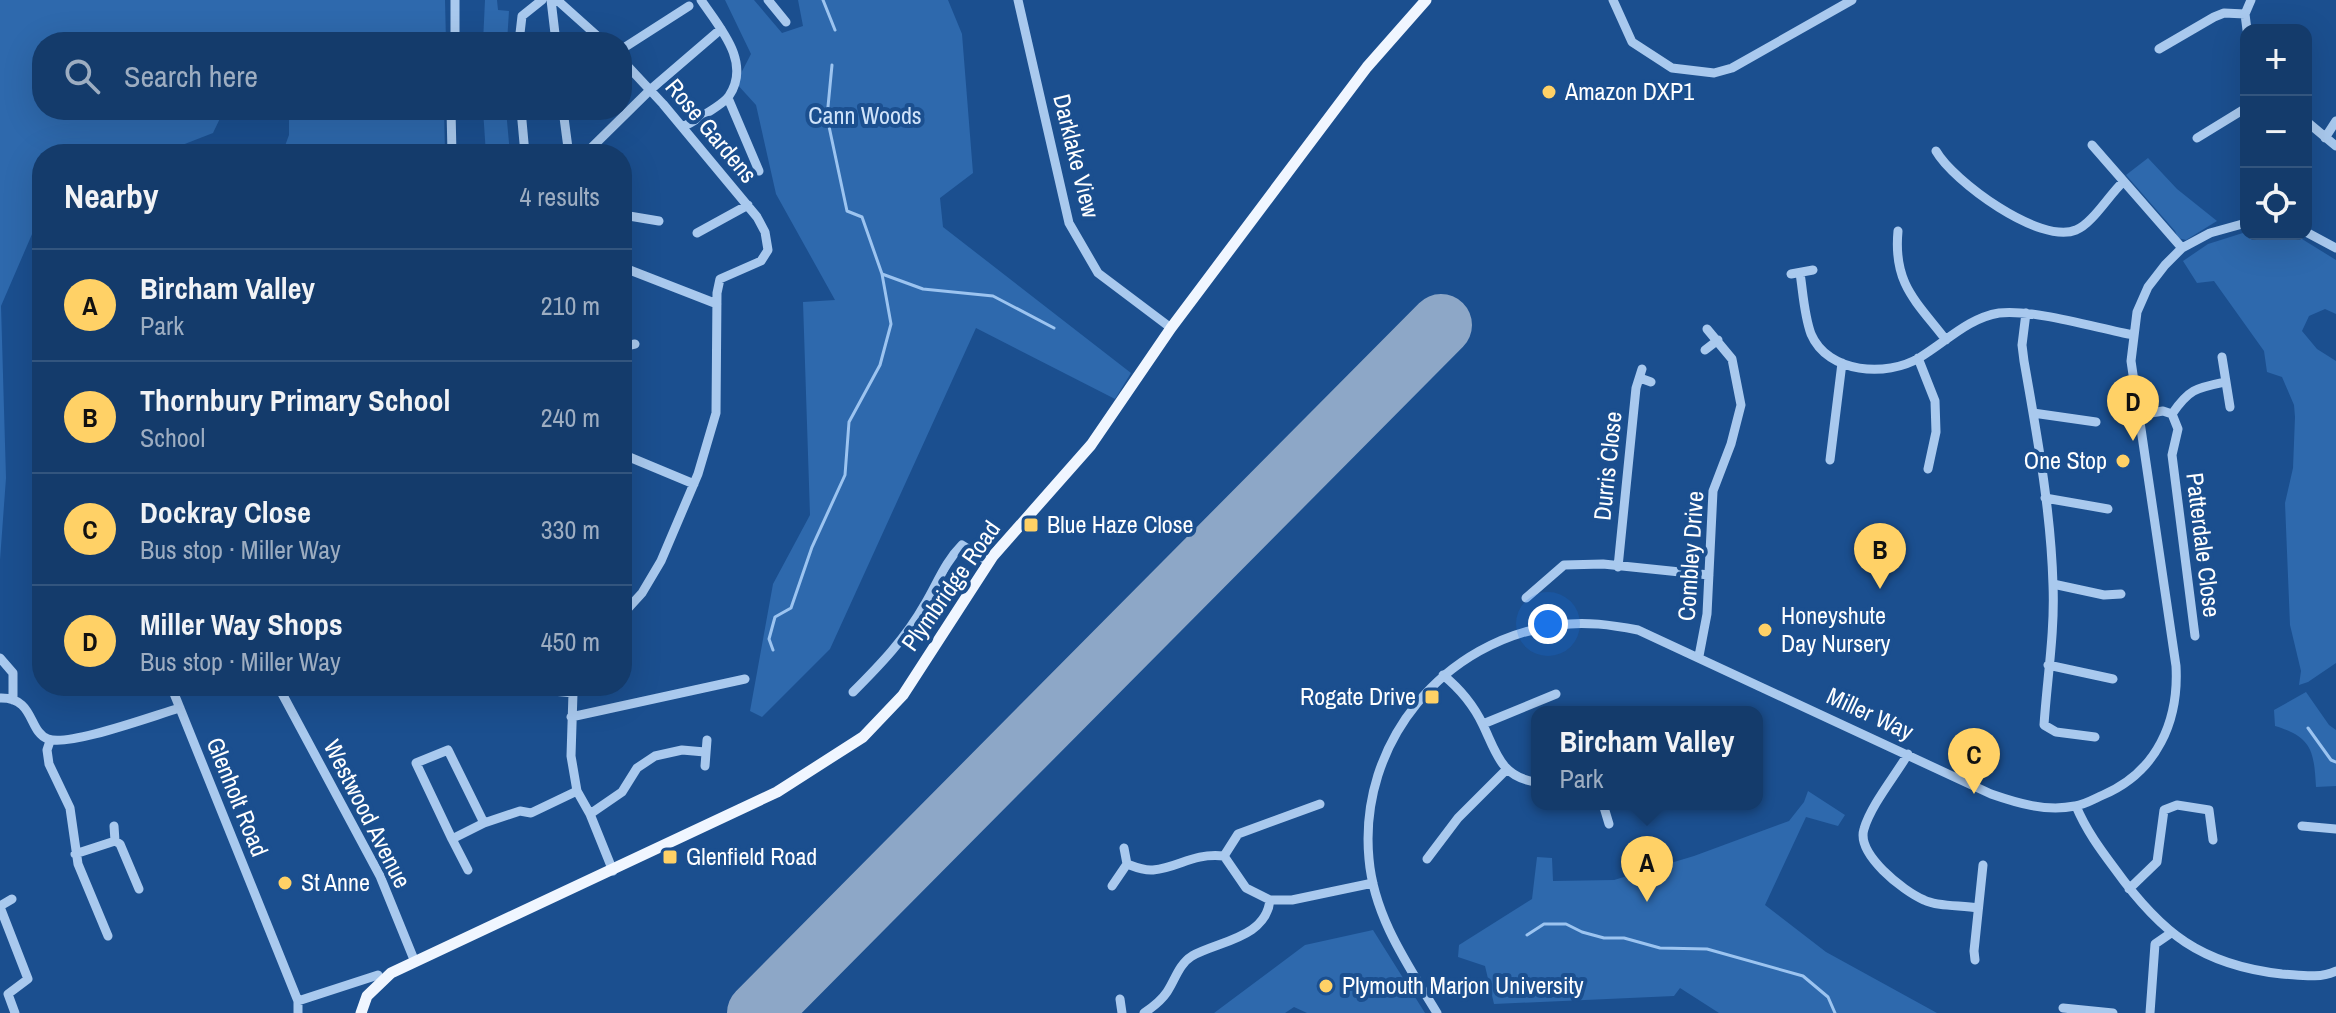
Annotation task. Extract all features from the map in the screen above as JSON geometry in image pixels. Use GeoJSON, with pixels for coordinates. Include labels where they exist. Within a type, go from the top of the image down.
{"type":"FeatureCollection","features":[{"type":"Feature","properties":{"kind":"main road","name":"Plymbridge Road"},"geometry":{"type":"LineString","coordinates":[[361,1013],[367,996],[391,973],[777,792],[863,737],[903,695],[989,562],[1091,445],[1171,328],[1367,67],[1426,0]]}},
{"type":"Feature","properties":{"kind":"street"},"geometry":{"type":"LineString","coordinates":[[455,0],[455,32]]}},
{"type":"Feature","properties":{"kind":"street"},"geometry":{"type":"LineString","coordinates":[[520,32],[522,16],[542,0]]}},
{"type":"Feature","properties":{"kind":"street"},"geometry":{"type":"LineString","coordinates":[[551,0],[555,32]]}},
{"type":"Feature","properties":{"kind":"street"},"geometry":{"type":"LineString","coordinates":[[557,0],[593,32]]}},
{"type":"Feature","properties":{"kind":"street"},"geometry":{"type":"LineString","coordinates":[[683,127],[728,98],[736,75],[737,60],[732,46],[701,0]]}},
{"type":"Feature","properties":{"kind":"street"},"geometry":{"type":"LineString","coordinates":[[768,0],[786,22]]}},
{"type":"Feature","properties":{"kind":"street","name":"Darklake View"},"geometry":{"type":"LineString","coordinates":[[1018,0],[1069,223],[1098,273],[1171,328]]}},
{"type":"Feature","properties":{"kind":"street"},"geometry":{"type":"LineString","coordinates":[[1613,0],[1632,42],[1672,68],[1714,73],[1732,68],[1852,0]]}},
{"type":"Feature","properties":{"kind":"street"},"geometry":{"type":"LineString","coordinates":[[2246,24],[2245,14],[2251,0]]}},
{"type":"Feature","properties":{"kind":"street"},"geometry":{"type":"LineString","coordinates":[[632,43],[689,6]]}},
{"type":"Feature","properties":{"kind":"street"},"geometry":{"type":"LineString","coordinates":[[2159,49],[2214,17],[2224,13],[2245,14]]}},
{"type":"Feature","properties":{"kind":"street"},"geometry":{"type":"LineString","coordinates":[[632,108],[721,29]]}},
{"type":"Feature","properties":{"kind":"street","name":"Rose Gardens"},"geometry":{"type":"LineString","coordinates":[[632,71],[748,205],[765,232],[768,250],[761,261],[720,279],[717,304]]}},
{"type":"Feature","properties":{"kind":"street"},"geometry":{"type":"LineString","coordinates":[[728,98],[759,171]]}},
{"type":"Feature","properties":{"kind":"street"},"geometry":{"type":"LineString","coordinates":[[2197,138],[2240,112]]}},
{"type":"Feature","properties":{"kind":"street"},"geometry":{"type":"LineString","coordinates":[[451,120],[452,144]]}},
{"type":"Feature","properties":{"kind":"street"},"geometry":{"type":"LineString","coordinates":[[522,120],[524,144]]}},
{"type":"Feature","properties":{"kind":"street"},"geometry":{"type":"LineString","coordinates":[[564,120],[567,144]]}},
{"type":"Feature","properties":{"kind":"street"},"geometry":{"type":"LineString","coordinates":[[595,144],[620,120]]}},
{"type":"Feature","properties":{"kind":"street"},"geometry":{"type":"LineString","coordinates":[[2325,138],[2336,121]]}},
{"type":"Feature","properties":{"kind":"street"},"geometry":{"type":"LineString","coordinates":[[2312,126],[2336,146]]}},
{"type":"Feature","properties":{"kind":"street"},"geometry":{"type":"LineString","coordinates":[[2092,145],[2182,248]]}},
{"type":"Feature","properties":{"kind":"street"},"geometry":{"type":"LineString","coordinates":[[1936,151],[1944,164],[2010,215],[2029,225],[2063,232],[2077,230],[2090,221],[2123,182]]}},
{"type":"Feature","properties":{"kind":"street"},"geometry":{"type":"LineString","coordinates":[[697,233],[748,205]]}},
{"type":"Feature","properties":{"kind":"street"},"geometry":{"type":"LineString","coordinates":[[632,216],[659,221]]}},
{"type":"Feature","properties":{"kind":"street","name":"Miller Way"},"geometry":{"type":"LineString","coordinates":[[1437,1013],[1388,929],[1373,883],[1369,859],[1369,814],[1381,763],[1404,719],[1420,697],[1443,675],[1469,657],[1516,634],[1560,624],[1587,623],[1638,630],[1991,794],[2022,804],[2076,806],[2113,791],[2135,776],[2152,758],[2168,731],[2175,708],[2176,666],[2131,361],[2137,312],[2148,287],[2182,248],[2210,233],[2240,225]]}},
{"type":"Feature","properties":{"kind":"street"},"geometry":{"type":"LineString","coordinates":[[1898,231],[1898,268],[1902,281],[1946,340]]}},
{"type":"Feature","properties":{"kind":"street"},"geometry":{"type":"LineString","coordinates":[[2312,235],[2336,248]]}},
{"type":"Feature","properties":{"kind":"street"},"geometry":{"type":"LineString","coordinates":[[1813,270],[1796,274],[1811,334],[1825,352],[1857,368],[1900,367],[1971,322],[1986,316],[2026,313],[2133,335]]}},
{"type":"Feature","properties":{"kind":"street"},"geometry":{"type":"LineString","coordinates":[[632,271],[717,304],[716,413],[694,484],[661,561],[632,604]]}},
{"type":"Feature","properties":{"kind":"street"},"geometry":{"type":"LineString","coordinates":[[2026,313],[2022,345],[2045,498],[2053,584],[2053,627],[2044,725],[2056,732],[2095,737]]}},
{"type":"Feature","properties":{"kind":"street","name":"Combley Drive"},"geometry":{"type":"LineString","coordinates":[[1699,656],[1705,634],[1713,491],[1731,444],[1741,405],[1732,359],[1707,329]]}},
{"type":"Feature","properties":{"kind":"street"},"geometry":{"type":"LineString","coordinates":[[1705,350],[1718,340]]}},
{"type":"Feature","properties":{"kind":"street"},"geometry":{"type":"LineString","coordinates":[[2222,357],[2230,407]]}},
{"type":"Feature","properties":{"kind":"street"},"geometry":{"type":"LineString","coordinates":[[1918,358],[1935,401],[1936,432],[1928,469]]}},
{"type":"Feature","properties":{"kind":"street"},"geometry":{"type":"LineString","coordinates":[[1830,460],[1842,363]]}},
{"type":"Feature","properties":{"kind":"street","name":"Durris Close"},"geometry":{"type":"LineString","coordinates":[[1618,567],[1636,388],[1641,374],[1651,382]]}},
{"type":"Feature","properties":{"kind":"street"},"geometry":{"type":"LineString","coordinates":[[2139,415],[2163,411],[2172,414],[2186,394],[2198,387],[2225,382]]}},
{"type":"Feature","properties":{"kind":"street"},"geometry":{"type":"LineString","coordinates":[[2033,413],[2096,422]]}},
{"type":"Feature","properties":{"kind":"street","name":"Patterdale Close"},"geometry":{"type":"LineString","coordinates":[[2172,414],[2178,429],[2172,455],[2195,636]]}},
{"type":"Feature","properties":{"kind":"street"},"geometry":{"type":"LineString","coordinates":[[632,458],[694,484]]}},
{"type":"Feature","properties":{"kind":"street"},"geometry":{"type":"LineString","coordinates":[[2045,498],[2108,509]]}},
{"type":"Feature","properties":{"kind":"street"},"geometry":{"type":"LineString","coordinates":[[853,692],[888,658],[925,606],[947,560],[962,545],[989,562]]}},
{"type":"Feature","properties":{"kind":"street"},"geometry":{"type":"LineString","coordinates":[[1526,598],[1564,565],[1603,564],[1709,575]]}},
{"type":"Feature","properties":{"kind":"street"},"geometry":{"type":"LineString","coordinates":[[2053,584],[2104,595],[2121,594]]}},
{"type":"Feature","properties":{"kind":"street"},"geometry":{"type":"LineString","coordinates":[[0,658],[13,673],[13,700]]}},
{"type":"Feature","properties":{"kind":"street"},"geometry":{"type":"LineString","coordinates":[[2048,665],[2113,679]]}},
{"type":"Feature","properties":{"kind":"street"},"geometry":{"type":"LineString","coordinates":[[1443,675],[1461,691],[1483,724],[1493,751],[1507,769],[1531,781]]}},
{"type":"Feature","properties":{"kind":"street"},"geometry":{"type":"LineString","coordinates":[[571,717],[745,679]]}},
{"type":"Feature","properties":{"kind":"street"},"geometry":{"type":"LineString","coordinates":[[1483,724],[1556,694]]}},
{"type":"Feature","properties":{"kind":"street","name":"Glenholt Road"},"geometry":{"type":"LineString","coordinates":[[175,696],[298,1001],[298,1013]]}},
{"type":"Feature","properties":{"kind":"street","name":"Westwood Avenue"},"geometry":{"type":"LineString","coordinates":[[283,696],[380,876],[415,962]]}},
{"type":"Feature","properties":{"kind":"street"},"geometry":{"type":"LineString","coordinates":[[574,696],[571,756],[577,791],[590,814],[613,871]]}},
{"type":"Feature","properties":{"kind":"street"},"geometry":{"type":"LineString","coordinates":[[0,698],[13,700],[31,714],[42,736],[50,741],[91,735],[180,708]]}},
{"type":"Feature","properties":{"kind":"street"},"geometry":{"type":"LineString","coordinates":[[705,766],[707,740]]}},
{"type":"Feature","properties":{"kind":"street"},"geometry":{"type":"LineString","coordinates":[[50,741],[47,750],[49,764],[70,808],[75,854],[108,936]]}},
{"type":"Feature","properties":{"kind":"street"},"geometry":{"type":"LineString","coordinates":[[468,870],[416,763],[448,750],[484,823]]}},
{"type":"Feature","properties":{"kind":"street"},"geometry":{"type":"LineString","coordinates":[[590,814],[622,792],[637,768],[655,756],[682,750],[705,752]]}},
{"type":"Feature","properties":{"kind":"street"},"geometry":{"type":"LineString","coordinates":[[1908,754],[1864,828],[1863,838],[1875,863],[1925,901],[1978,908]]}},
{"type":"Feature","properties":{"kind":"street"},"geometry":{"type":"LineString","coordinates":[[1427,859],[1458,818],[1507,769]]}},
{"type":"Feature","properties":{"kind":"street"},"geometry":{"type":"LineString","coordinates":[[452,839],[484,823],[520,811],[531,813],[577,791]]}},
{"type":"Feature","properties":{"kind":"street"},"geometry":{"type":"LineString","coordinates":[[1224,856],[1238,834],[1303,815],[1320,804]]}},
{"type":"Feature","properties":{"kind":"street"},"geometry":{"type":"LineString","coordinates":[[2129,889],[2157,862],[2164,810],[2177,805],[2209,810],[2213,840]]}},
{"type":"Feature","properties":{"kind":"street"},"geometry":{"type":"LineString","coordinates":[[2076,806],[2085,829],[2129,889],[2171,933],[2197,951],[2217,960],[2273,973],[2316,977],[2335,975]]}},
{"type":"Feature","properties":{"kind":"street"},"geometry":{"type":"LineString","coordinates":[[1605,810],[1609,824]]}},
{"type":"Feature","properties":{"kind":"street"},"geometry":{"type":"LineString","coordinates":[[114,826],[115,841]]}},
{"type":"Feature","properties":{"kind":"street"},"geometry":{"type":"LineString","coordinates":[[2302,826],[2336,829]]}},
{"type":"Feature","properties":{"kind":"street"},"geometry":{"type":"LineString","coordinates":[[75,854],[115,841],[120,844],[139,889]]}},
{"type":"Feature","properties":{"kind":"street"},"geometry":{"type":"LineString","coordinates":[[1112,886],[1127,864],[1124,848]]}},
{"type":"Feature","properties":{"kind":"street"},"geometry":{"type":"LineString","coordinates":[[1127,864],[1153,870],[1197,856],[1224,856]]}},
{"type":"Feature","properties":{"kind":"street"},"geometry":{"type":"LineString","coordinates":[[1224,856],[1246,888],[1270,900],[1292,900],[1373,883]]}},
{"type":"Feature","properties":{"kind":"street"},"geometry":{"type":"LineString","coordinates":[[1975,960],[1983,865]]}},
{"type":"Feature","properties":{"kind":"street"},"geometry":{"type":"LineString","coordinates":[[12,899],[0,907],[28,979],[8,994],[15,1013]]}},
{"type":"Feature","properties":{"kind":"street"},"geometry":{"type":"LineString","coordinates":[[1144,1013],[1165,995],[1187,959],[1234,940],[1262,922],[1269,912],[1270,900]]}},
{"type":"Feature","properties":{"kind":"street"},"geometry":{"type":"LineString","coordinates":[[2150,1013],[2155,944],[2171,933]]}},
{"type":"Feature","properties":{"kind":"street"},"geometry":{"type":"LineString","coordinates":[[298,1001],[378,975]]}},
{"type":"Feature","properties":{"kind":"street"},"geometry":{"type":"LineString","coordinates":[[1120,999],[1122,1013]]}},
{"type":"Feature","properties":{"kind":"street"},"geometry":{"type":"LineString","coordinates":[[2063,1008],[2113,1013]]}},
{"type":"Feature","properties":{"kind":"green space"},"geometry":{"type":"Polygon","coordinates":[[[0,0],[445,0],[446,32],[32,32],[32,120],[219,120],[213,133],[185,144],[32,144],[32,234],[1,306],[6,478],[0,560],[0,0]]]}},
{"type":"Feature","properties":{"kind":"green space"},"geometry":{"type":"Polygon","coordinates":[[[485,0],[497,0],[498,10],[509,11],[508,32],[483,32],[485,0]]]}},
{"type":"Feature","properties":{"kind":"green space","name":"Cann Woods"},"geometry":{"type":"Polygon","coordinates":[[[725,0],[754,0],[782,33],[803,26],[798,0],[948,0],[962,34],[973,173],[940,198],[943,227],[1131,373],[1115,399],[976,328],[830,649],[762,717],[750,711],[773,584],[810,515],[803,302],[835,300],[776,194],[756,105],[736,83],[751,54],[725,0]]]}},
{"type":"Feature","properties":{"kind":"green space"},"geometry":{"type":"Polygon","coordinates":[[[289,120],[444,120],[445,144],[286,144],[289,120]]]}},
{"type":"Feature","properties":{"kind":"green space"},"geometry":{"type":"Polygon","coordinates":[[[484,120],[507,120],[509,144],[485,144],[484,120]]]}},
{"type":"Feature","properties":{"kind":"green space"},"geometry":{"type":"Polygon","coordinates":[[[2148,158],[2177,189],[2217,221],[2186,240],[2178,238],[2126,175],[2148,158]]]}},
{"type":"Feature","properties":{"kind":"green space"},"geometry":{"type":"Polygon","coordinates":[[[2240,234],[2240,240],[2304,240],[2336,260],[2336,314],[2325,309],[2309,316],[2302,331],[2317,349],[2336,361],[2336,663],[2299,685],[2301,671],[2290,625],[2285,503],[2293,468],[2294,405],[2282,377],[2267,372],[2264,351],[2214,281],[2197,283],[2183,261],[2208,244],[2240,234]]]}},
{"type":"Feature","properties":{"kind":"green space"},"geometry":{"type":"Polygon","coordinates":[[[2306,692],[2336,730],[2336,786],[2316,787],[2309,747],[2297,735],[2275,726],[2274,710],[2306,692]]]}},
{"type":"Feature","properties":{"kind":"green space"},"geometry":{"type":"Polygon","coordinates":[[[1808,791],[1845,815],[1838,826],[1806,817],[1765,905],[1826,952],[1937,1013],[1719,1013],[1680,988],[1674,996],[1494,1004],[1485,966],[1458,957],[1459,945],[1532,899],[1537,857],[1552,858],[1553,881],[1614,880],[1694,856],[1789,821],[1804,802],[1808,791]]]}},
{"type":"Feature","properties":{"kind":"green space","name":"Plymouth Marjon University"},"geometry":{"type":"Polygon","coordinates":[[[1373,930],[1425,1013],[1307,1013],[1294,1007],[1285,1013],[1214,1013],[1305,945],[1373,930]]]}},
{"type":"Feature","properties":{"kind":"waterway"},"geometry":{"type":"LineString","coordinates":[[823,0],[835,30]]}},
{"type":"Feature","properties":{"kind":"waterway"},"geometry":{"type":"LineString","coordinates":[[773,650],[769,639],[775,617],[791,608],[812,547],[845,475],[849,422],[880,365],[891,324],[882,274],[862,217],[847,211],[827,117],[832,65]]}},
{"type":"Feature","properties":{"kind":"waterway"},"geometry":{"type":"LineString","coordinates":[[882,274],[923,289],[993,296],[1054,328]]}},
{"type":"Feature","properties":{"kind":"waterway"},"geometry":{"type":"LineString","coordinates":[[2308,728],[2331,760],[2336,762]]}},
{"type":"Feature","properties":{"kind":"waterway"},"geometry":{"type":"LineString","coordinates":[[1527,935],[1544,924],[1566,924],[1604,938],[1624,938],[1660,948],[1707,949],[1803,976],[1828,997],[1835,1013]]}},
{"type":"Feature","properties":{"kind":"runway"},"geometry":{"type":"LineString","coordinates":[[758,1013],[1441,325]]}},
{"type":"Feature","properties":{"kind":"place","name":"Amazon DXP1"},"geometry":{"type":"Point","coordinates":[1549,92]}},
{"type":"Feature","properties":{"kind":"place","name":"Miller Way Shops"},"geometry":{"type":"Point","coordinates":[2133,441]}},
{"type":"Feature","properties":{"kind":"place","name":"One Stop"},"geometry":{"type":"Point","coordinates":[2123,461]}},
{"type":"Feature","properties":{"kind":"place","name":"Blue Haze Close"},"geometry":{"type":"Point","coordinates":[1031,525]}},
{"type":"Feature","properties":{"kind":"place","name":"Thornbury Primary School"},"geometry":{"type":"Point","coordinates":[1880,589]}},
{"type":"Feature","properties":{"kind":"place","name":"Honeyshute Day Nursery"},"geometry":{"type":"Point","coordinates":[1765,630]}},
{"type":"Feature","properties":{"kind":"place","name":"Rogate Drive"},"geometry":{"type":"Point","coordinates":[1432,697]}},
{"type":"Feature","properties":{"kind":"place","name":"Dockray Close"},"geometry":{"type":"Point","coordinates":[1974,794]}},
{"type":"Feature","properties":{"kind":"place","name":"Glenfield Road"},"geometry":{"type":"Point","coordinates":[670,857]}},
{"type":"Feature","properties":{"kind":"place","name":"St Anne"},"geometry":{"type":"Point","coordinates":[285,883]}},
{"type":"Feature","properties":{"kind":"place","name":"Bircham Valley"},"geometry":{"type":"Point","coordinates":[1647,902]}},
{"type":"Feature","properties":{"kind":"place","name":"Plymouth Marjon University"},"geometry":{"type":"Point","coordinates":[1326,986]}}]}
